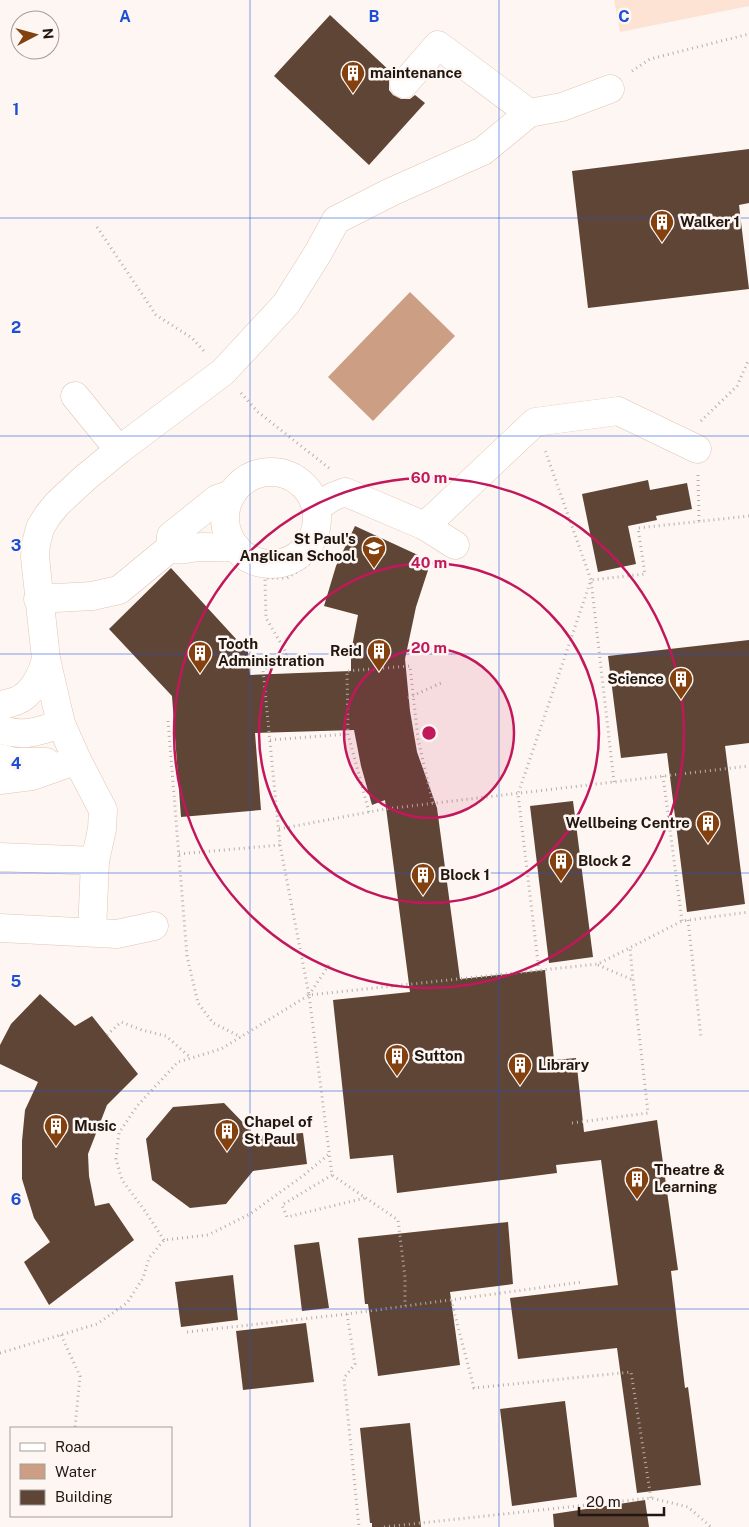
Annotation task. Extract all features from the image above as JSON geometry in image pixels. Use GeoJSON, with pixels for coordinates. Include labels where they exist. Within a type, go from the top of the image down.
{"type":"FeatureCollection","features":[{"type":"Feature","properties":{"kind":"lane"},"geometry":{"type":"LineString","coordinates":[[404,84],[438,46],[529,113]]}},
{"type":"Feature","properties":{"kind":"lane"},"geometry":{"type":"LineString","coordinates":[[92,932],[95,861],[102,830],[103,810],[61,724],[46,659],[38,599],[35,557],[40,528],[57,504],[119,450],[222,372],[234,360],[286,304],[336,220],[391,192],[483,150],[529,113],[562,107],[610,89]]}},
{"type":"Feature","properties":{"kind":"lane"},"geometry":{"type":"LineString","coordinates":[[75,396],[119,450]]}},
{"type":"Feature","properties":{"kind":"lane"},"geometry":{"type":"LineString","coordinates":[[424,526],[535,422],[618,411],[697,449]]}},
{"type":"Feature","properties":{"kind":"lane"},"geometry":{"type":"LineString","coordinates":[[281,473],[293,478],[304,486],[316,508],[315,529],[310,542],[300,553],[288,560],[274,564],[260,562],[247,556],[236,547],[228,533],[226,517],[228,501],[232,494],[245,480],[256,474],[281,473]]}},
{"type":"Feature","properties":{"kind":"lane"},"geometry":{"type":"LineString","coordinates":[[316,508],[332,497],[345,492],[424,526],[455,544]]}},
{"type":"Feature","properties":{"kind":"lane"},"geometry":{"type":"LineString","coordinates":[[38,599],[92,596],[119,590],[170,548],[171,536],[216,499],[232,494]]}},
{"type":"Feature","properties":{"kind":"lane"},"geometry":{"type":"LineString","coordinates":[[170,548],[179,551],[201,547],[222,549],[236,547]]}},
{"type":"Feature","properties":{"kind":"lane"},"geometry":{"type":"LineString","coordinates":[[0,705],[17,701],[30,690],[42,672],[46,659]]}},
{"type":"Feature","properties":{"kind":"lane"},"geometry":{"type":"LineString","coordinates":[[0,729],[16,734],[26,734],[61,724]]}},
{"type":"Feature","properties":{"kind":"lane"},"geometry":{"type":"LineString","coordinates":[[0,758],[14,762],[44,763],[77,760]]}},
{"type":"Feature","properties":{"kind":"lane"},"geometry":{"type":"LineString","coordinates":[[0,780],[32,776],[77,760]]}},
{"type":"Feature","properties":{"kind":"lane"},"geometry":{"type":"LineString","coordinates":[[0,856],[95,861]]}},
{"type":"Feature","properties":{"kind":"lane"},"geometry":{"type":"LineString","coordinates":[[0,928],[117,934],[154,926]]}},
{"type":"Feature","properties":{"kind":"path"},"geometry":{"type":"LineString","coordinates":[[610,89],[629,73],[650,60],[749,34]]}},
{"type":"Feature","properties":{"kind":"path"},"geometry":{"type":"LineString","coordinates":[[535,422],[591,580],[614,782]]}},
{"type":"Feature","properties":{"kind":"path"},"geometry":{"type":"LineString","coordinates":[[591,580],[645,574],[638,528],[749,516]]}},
{"type":"Feature","properties":{"kind":"path"},"geometry":{"type":"LineString","coordinates":[[539,971],[518,794],[591,580]]}},
{"type":"Feature","properties":{"kind":"path"},"geometry":{"type":"LineString","coordinates":[[369,812],[348,734],[347,671],[410,666],[418,739],[433,804]]}},
{"type":"Feature","properties":{"kind":"path"},"geometry":{"type":"LineString","coordinates":[[408,698],[441,683]]}},
{"type":"Feature","properties":{"kind":"path"},"geometry":{"type":"LineString","coordinates":[[168,721],[188,956],[198,1003],[213,1023],[241,1037]]}},
{"type":"Feature","properties":{"kind":"path"},"geometry":{"type":"LineString","coordinates":[[270,740],[348,734]]}},
{"type":"Feature","properties":{"kind":"path"},"geometry":{"type":"LineString","coordinates":[[279,829],[369,812],[749,766]]}},
{"type":"Feature","properties":{"kind":"path"},"geometry":{"type":"LineString","coordinates":[[663,776],[682,921]]}},
{"type":"Feature","properties":{"kind":"path"},"geometry":{"type":"LineString","coordinates":[[280,845],[309,995],[332,1175],[398,1220],[405,1277],[405,1306]]}},
{"type":"Feature","properties":{"kind":"path"},"geometry":{"type":"LineString","coordinates":[[309,995],[598,964],[682,921],[749,912]]}},
{"type":"Feature","properties":{"kind":"path"},"geometry":{"type":"LineString","coordinates":[[688,920],[701,1037]]}},
{"type":"Feature","properties":{"kind":"path"},"geometry":{"type":"LineString","coordinates":[[572,1123],[648,1113],[630,948]]}},
{"type":"Feature","properties":{"kind":"path"},"geometry":{"type":"LineString","coordinates":[[164,1240],[122,1180],[116,1159],[119,1133],[137,1106],[178,1062],[221,1049],[309,995],[331,962]]}},
{"type":"Feature","properties":{"kind":"path"},"geometry":{"type":"LineString","coordinates":[[598,964],[632,980]]}},
{"type":"Feature","properties":{"kind":"path"},"geometry":{"type":"LineString","coordinates":[[107,1035],[121,1022],[166,1036],[191,1058]]}},
{"type":"Feature","properties":{"kind":"path"},"geometry":{"type":"LineString","coordinates":[[0,1353],[97,1324],[128,1303],[143,1278],[149,1258],[164,1240],[208,1235],[250,1214],[304,1175],[329,1154]]}},
{"type":"Feature","properties":{"kind":"path"},"geometry":{"type":"LineString","coordinates":[[332,1175],[282,1205],[287,1217],[365,1198]]}},
{"type":"Feature","properties":{"kind":"path"},"geometry":{"type":"LineString","coordinates":[[187,1332],[347,1314],[582,1282]]}},
{"type":"Feature","properties":{"kind":"path"},"geometry":{"type":"LineString","coordinates":[[451,1300],[474,1388],[631,1372],[650,1498]]}},
{"type":"Feature","properties":{"kind":"path"},"geometry":{"type":"LineString","coordinates":[[347,1314],[355,1364],[344,1378],[359,1527]]}},
{"type":"Feature","properties":{"kind":"path"},"geometry":{"type":"LineString","coordinates":[[61,1336],[80,1376],[75,1427]]}},
{"type":"Feature","properties":{"kind":"path"},"geometry":{"type":"LineString","coordinates":[[384,1527],[650,1498],[688,1506],[711,1527]]}},
{"type":"Feature","properties":{"kind":"shaded area"},"geometry":{"type":"Polygon","coordinates":[[[614,0],[749,0],[749,6],[620,32],[614,0]]]}},
{"type":"Feature","properties":{"kind":"water"},"geometry":{"type":"Polygon","coordinates":[[[410,292],[455,336],[373,421],[328,377],[410,292]]]}},
{"type":"Feature","properties":{"kind":"building","name":"maintenance"},"geometry":{"type":"Polygon","coordinates":[[[330,15],[392,73],[389,81],[389,90],[393,95],[401,99],[410,99],[415,95],[425,103],[369,165],[274,76],[330,15]]]}},
{"type":"Feature","properties":{"kind":"building","name":"Walker 1"},"geometry":{"type":"Polygon","coordinates":[[[749,149],[749,203],[739,205],[749,289],[588,308],[572,171],[749,149]]]}},
{"type":"Feature","properties":{"kind":"building"},"geometry":{"type":"Polygon","coordinates":[[[648,480],[650,490],[687,483],[692,509],[656,516],[657,520],[628,526],[636,564],[598,572],[582,494],[648,480]]]}},
{"type":"Feature","properties":{"kind":"building"},"geometry":{"type":"Polygon","coordinates":[[[355,526],[431,561],[416,607],[405,659],[410,711],[417,752],[437,808],[460,979],[545,970],[554,1060],[576,1058],[584,1132],[657,1120],[678,1270],[671,1271],[685,1388],[688,1387],[701,1485],[637,1493],[617,1348],[518,1359],[510,1298],[618,1285],[601,1160],[556,1165],[557,1173],[397,1193],[393,1155],[350,1159],[333,1000],[410,992],[385,800],[372,805],[361,766],[354,730],[255,733],[261,810],[181,817],[172,696],[109,629],[171,568],[248,652],[250,675],[351,671],[351,652],[358,615],[324,606],[336,566],[355,526]]]}},
{"type":"Feature","properties":{"kind":"building"},"geometry":{"type":"Polygon","coordinates":[[[749,640],[749,743],[725,746],[745,904],[687,912],[667,753],[621,758],[608,656],[749,640]]]}},
{"type":"Feature","properties":{"kind":"building","name":"Block 2"},"geometry":{"type":"Polygon","coordinates":[[[573,801],[593,957],[549,963],[530,806],[573,801]]]}},
{"type":"Feature","properties":{"kind":"building","name":"Music"},"geometry":{"type":"Polygon","coordinates":[[[40,994],[75,1026],[92,1016],[138,1074],[107,1105],[88,1154],[89,1176],[95,1206],[109,1203],[134,1240],[49,1305],[24,1262],[50,1242],[34,1218],[22,1179],[22,1141],[25,1110],[38,1082],[0,1064],[0,1045],[11,1024],[40,994]]]}},
{"type":"Feature","properties":{"kind":"building","name":"Chapel of St Paul"},"geometry":{"type":"Polygon","coordinates":[[[224,1103],[256,1136],[303,1133],[307,1164],[253,1171],[226,1204],[190,1208],[152,1180],[146,1139],[173,1107],[224,1103]]]}},
{"type":"Feature","properties":{"kind":"building"},"geometry":{"type":"Polygon","coordinates":[[[508,1222],[513,1284],[450,1292],[460,1365],[378,1376],[368,1304],[365,1304],[358,1238],[508,1222]]]}},
{"type":"Feature","properties":{"kind":"building"},"geometry":{"type":"Polygon","coordinates":[[[319,1242],[329,1308],[302,1311],[294,1245],[319,1242]]]}},
{"type":"Feature","properties":{"kind":"building"},"geometry":{"type":"Polygon","coordinates":[[[233,1275],[238,1320],[181,1327],[175,1282],[233,1275]]]}},
{"type":"Feature","properties":{"kind":"building"},"geometry":{"type":"Polygon","coordinates":[[[306,1323],[314,1382],[243,1390],[236,1331],[306,1323]]]}},
{"type":"Feature","properties":{"kind":"building"},"geometry":{"type":"Polygon","coordinates":[[[565,1401],[577,1497],[512,1506],[500,1409],[565,1401]]]}},
{"type":"Feature","properties":{"kind":"building"},"geometry":{"type":"Polygon","coordinates":[[[410,1423],[421,1527],[372,1527],[372,1523],[370,1523],[360,1428],[410,1423]]]}},
{"type":"Feature","properties":{"kind":"building"},"geometry":{"type":"Polygon","coordinates":[[[645,1500],[649,1527],[554,1527],[553,1514],[645,1500]]]}},
{"type":"Feature","properties":{"kind":"place","name":"maintenance"},"geometry":{"type":"Point","coordinates":[353,94]}},
{"type":"Feature","properties":{"kind":"place","name":"Walker 1"},"geometry":{"type":"Point","coordinates":[662,243]}},
{"type":"Feature","properties":{"kind":"place","name":"St Paul's Anglican School"},"geometry":{"type":"Point","coordinates":[374,569]}},
{"type":"Feature","properties":{"kind":"place","name":"Reid"},"geometry":{"type":"Point","coordinates":[379,672]}},
{"type":"Feature","properties":{"kind":"place","name":"Tooth Administration"},"geometry":{"type":"Point","coordinates":[200,674]}},
{"type":"Feature","properties":{"kind":"place","name":"Science"},"geometry":{"type":"Point","coordinates":[681,700]}},
{"type":"Feature","properties":{"kind":"place","name":"Wellbeing Centre"},"geometry":{"type":"Point","coordinates":[708,844]}},
{"type":"Feature","properties":{"kind":"place","name":"Block 2"},"geometry":{"type":"Point","coordinates":[561,882]}},
{"type":"Feature","properties":{"kind":"place","name":"Block 1"},"geometry":{"type":"Point","coordinates":[423,896]}},
{"type":"Feature","properties":{"kind":"place","name":"Sutton"},"geometry":{"type":"Point","coordinates":[397,1077]}},
{"type":"Feature","properties":{"kind":"place","name":"Library"},"geometry":{"type":"Point","coordinates":[520,1086]}},
{"type":"Feature","properties":{"kind":"place","name":"Music"},"geometry":{"type":"Point","coordinates":[56,1147]}},
{"type":"Feature","properties":{"kind":"place","name":"Chapel of St Paul"},"geometry":{"type":"Point","coordinates":[227,1152]}},
{"type":"Feature","properties":{"kind":"place","name":"Theatre & Learning"},"geometry":{"type":"Point","coordinates":[637,1200]}}]}
